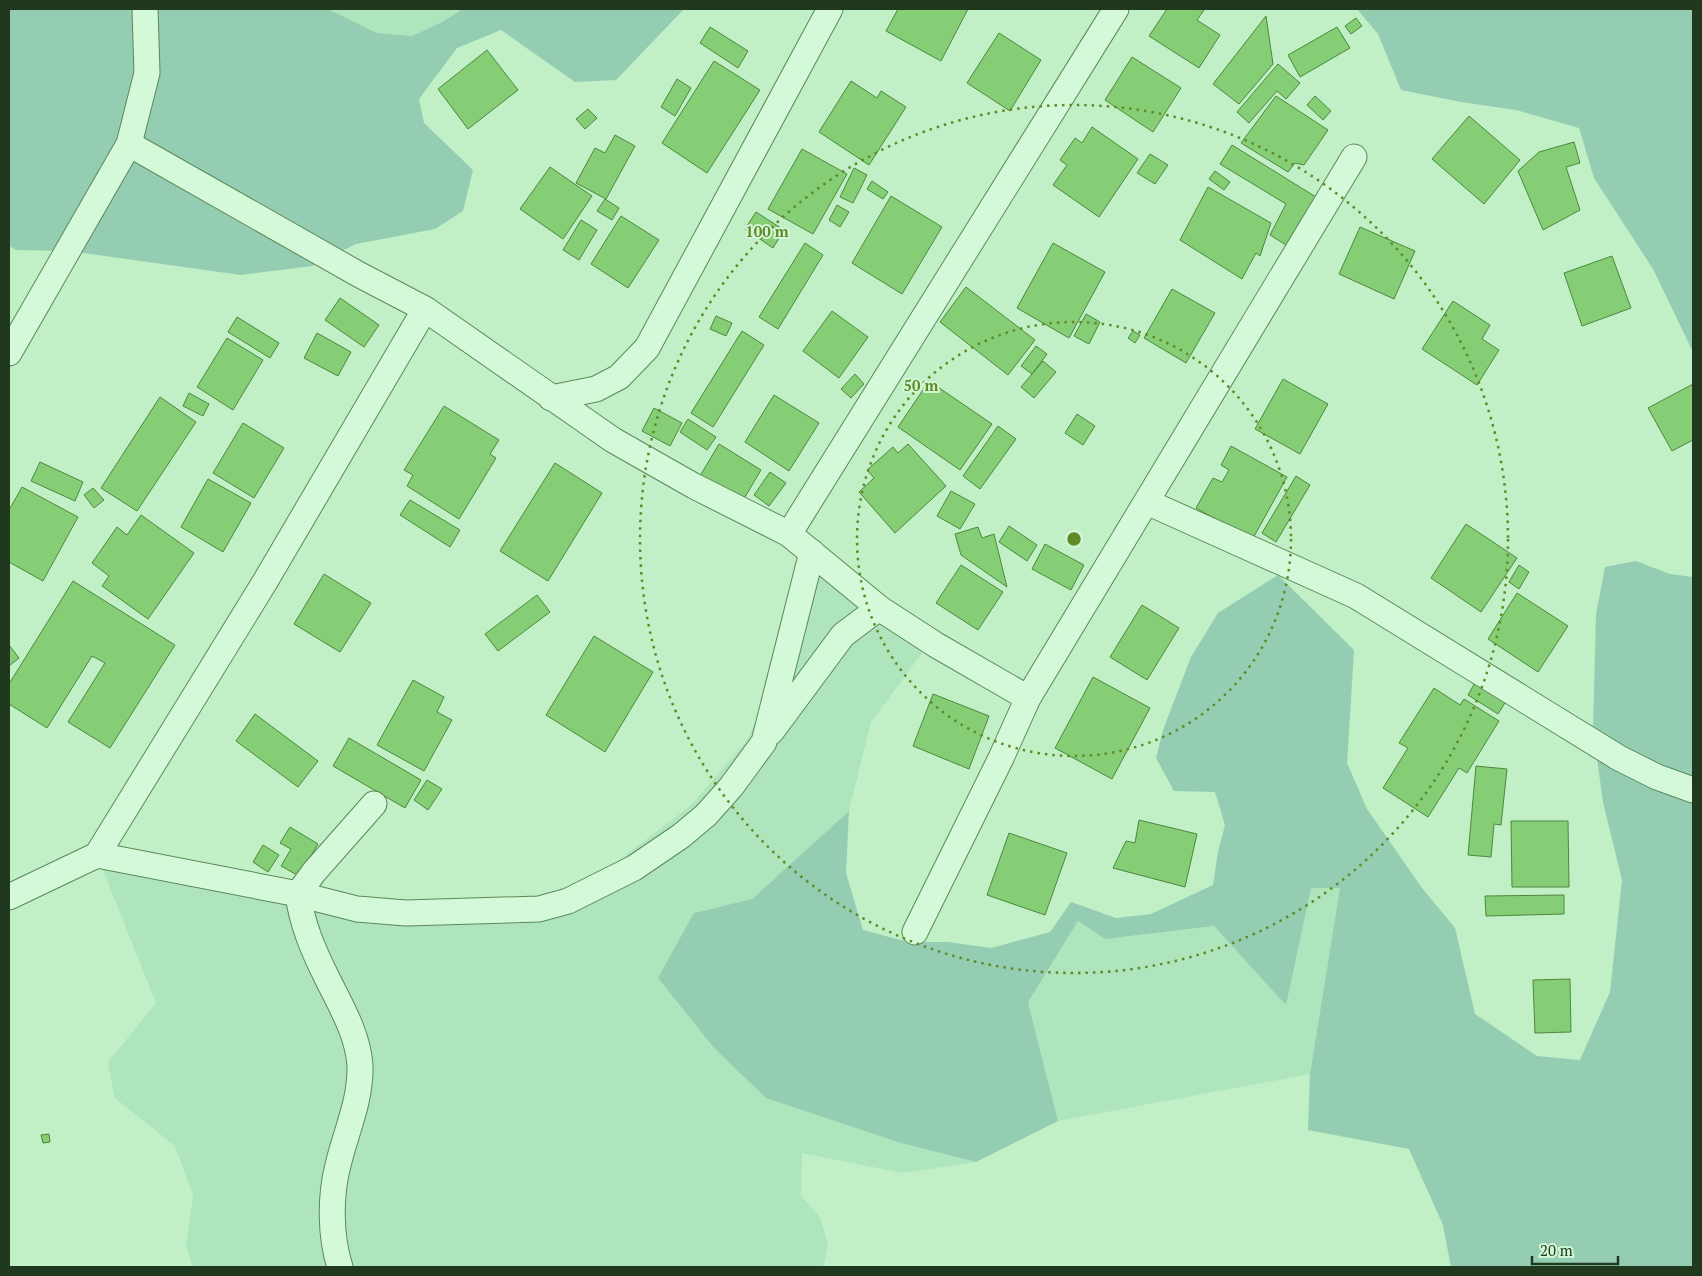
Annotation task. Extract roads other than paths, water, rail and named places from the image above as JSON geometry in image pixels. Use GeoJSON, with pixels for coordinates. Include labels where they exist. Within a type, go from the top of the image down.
{"type":"FeatureCollection","features":[{"type":"Feature","properties":{"kind":"street"},"geometry":{"type":"LineString","coordinates":[[9,354],[129,144],[147,73],[145,9]]}},
{"type":"Feature","properties":{"kind":"street"},"geometry":{"type":"LineString","coordinates":[[551,398],[596,389],[620,377],[647,348],[830,9]]}},
{"type":"Feature","properties":{"kind":"street"},"geometry":{"type":"LineString","coordinates":[[789,534],[1116,9]]}},
{"type":"Feature","properties":{"kind":"street"},"geometry":{"type":"LineString","coordinates":[[129,144],[358,274],[425,309],[613,440],[694,486],[789,534],[879,608],[943,649],[1028,698]]}},
{"type":"Feature","properties":{"kind":"street"},"geometry":{"type":"LineString","coordinates":[[915,932],[994,773],[1028,698],[1354,156]]}},
{"type":"Feature","properties":{"kind":"street"},"geometry":{"type":"LineString","coordinates":[[9,897],[98,855],[266,580],[425,309]]}},
{"type":"Feature","properties":{"kind":"street"},"geometry":{"type":"LineString","coordinates":[[1147,502],[1356,596],[1619,758],[1657,777],[1693,790]]}},
{"type":"Feature","properties":{"kind":"street"},"geometry":{"type":"LineString","coordinates":[[764,742],[812,552]]}},
{"type":"Feature","properties":{"kind":"street"},"geometry":{"type":"LineString","coordinates":[[98,855],[298,894],[357,909],[406,914],[539,908],[568,902],[634,868],[681,836],[706,815],[731,787],[843,635],[879,608]]}},
{"type":"Feature","properties":{"kind":"street"},"geometry":{"type":"LineString","coordinates":[[340,1267],[334,1233],[333,1190],[338,1165],[357,1103],[360,1064],[344,1009],[312,946],[301,913],[298,894],[314,872],[374,804]]}}]}
